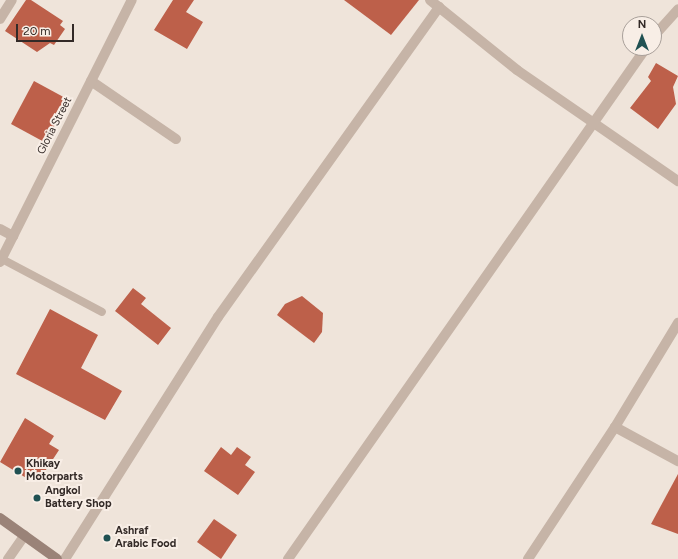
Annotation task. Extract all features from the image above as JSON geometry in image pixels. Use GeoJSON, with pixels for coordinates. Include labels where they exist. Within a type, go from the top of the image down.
{"type":"FeatureCollection","features":[{"type":"Feature","properties":{"kind":"main road"},"geometry":{"type":"LineString","coordinates":[[0,518],[57,559]]}},
{"type":"Feature","properties":{"kind":"street"},"geometry":{"type":"LineString","coordinates":[[0,19],[12,0]]}},
{"type":"Feature","properties":{"kind":"street","name":"Gloria Street"},"geometry":{"type":"LineString","coordinates":[[1,260],[132,0]]}},
{"type":"Feature","properties":{"kind":"street"},"geometry":{"type":"LineString","coordinates":[[430,0],[517,70],[594,125],[678,181]]}},
{"type":"Feature","properties":{"kind":"street"},"geometry":{"type":"LineString","coordinates":[[65,559],[218,316],[439,7]]}},
{"type":"Feature","properties":{"kind":"street"},"geometry":{"type":"LineString","coordinates":[[662,27],[678,9]]}},
{"type":"Feature","properties":{"kind":"street"},"geometry":{"type":"LineString","coordinates":[[288,559],[594,125],[641,56]]}},
{"type":"Feature","properties":{"kind":"street"},"geometry":{"type":"LineString","coordinates":[[91,81],[176,139]]}},
{"type":"Feature","properties":{"kind":"street"},"geometry":{"type":"LineString","coordinates":[[0,229],[13,236]]}},
{"type":"Feature","properties":{"kind":"street"},"geometry":{"type":"LineString","coordinates":[[528,559],[615,426],[678,323]]}},
{"type":"Feature","properties":{"kind":"street"},"geometry":{"type":"LineString","coordinates":[[615,426],[678,461]]}},
{"type":"Feature","properties":{"kind":"street"},"geometry":{"type":"LineString","coordinates":[[8,559],[25,535]]}},
{"type":"Feature","properties":{"kind":"lane"},"geometry":{"type":"LineString","coordinates":[[1,260],[102,312]]}},
{"type":"Feature","properties":{"kind":"building"},"geometry":{"type":"Polygon","coordinates":[[[26,0],[31,0],[63,21],[60,25],[65,29],[54,45],[50,43],[37,52],[5,31],[26,0]]]}},
{"type":"Feature","properties":{"kind":"building"},"geometry":{"type":"Polygon","coordinates":[[[173,0],[194,0],[186,12],[203,22],[187,49],[154,30],[173,0]]]}},
{"type":"Feature","properties":{"kind":"building"},"geometry":{"type":"Polygon","coordinates":[[[344,0],[419,0],[391,35],[344,0]]]}},
{"type":"Feature","properties":{"kind":"building"},"geometry":{"type":"Polygon","coordinates":[[[656,63],[678,76],[673,87],[676,104],[658,129],[630,108],[651,81],[648,77],[656,63]]]}},
{"type":"Feature","properties":{"kind":"building"},"geometry":{"type":"Polygon","coordinates":[[[34,81],[69,100],[46,143],[11,124],[34,81]]]}},
{"type":"Feature","properties":{"kind":"building"},"geometry":{"type":"Polygon","coordinates":[[[133,288],[146,298],[141,304],[171,328],[158,345],[115,311],[133,288]]]}},
{"type":"Feature","properties":{"kind":"building"},"geometry":{"type":"Polygon","coordinates":[[[302,296],[323,313],[322,332],[314,343],[277,315],[285,304],[302,296]]]}},
{"type":"Feature","properties":{"kind":"building"},"geometry":{"type":"Polygon","coordinates":[[[50,309],[98,335],[81,368],[122,391],[105,420],[16,374],[50,309]]]}},
{"type":"Feature","properties":{"kind":"building"},"geometry":{"type":"Polygon","coordinates":[[[25,418],[54,436],[49,444],[59,450],[40,479],[31,474],[28,479],[0,462],[25,418]]]}},
{"type":"Feature","properties":{"kind":"building"},"geometry":{"type":"Polygon","coordinates":[[[221,447],[231,455],[237,447],[251,457],[245,465],[255,472],[238,495],[204,471],[221,447]]]}},
{"type":"Feature","properties":{"kind":"building"},"geometry":{"type":"Polygon","coordinates":[[[678,474],[678,534],[651,524],[678,474]]]}},
{"type":"Feature","properties":{"kind":"building"},"geometry":{"type":"Polygon","coordinates":[[[214,519],[237,535],[221,559],[197,542],[214,519]]]}},
{"type":"Feature","properties":{"kind":"place","name":"Khikay Motorparts"},"geometry":{"type":"Point","coordinates":[18,471]}},
{"type":"Feature","properties":{"kind":"place","name":"Angkol Battery Shop"},"geometry":{"type":"Point","coordinates":[37,498]}},
{"type":"Feature","properties":{"kind":"place","name":"Ashraf Arabic Food"},"geometry":{"type":"Point","coordinates":[107,538]}}]}
